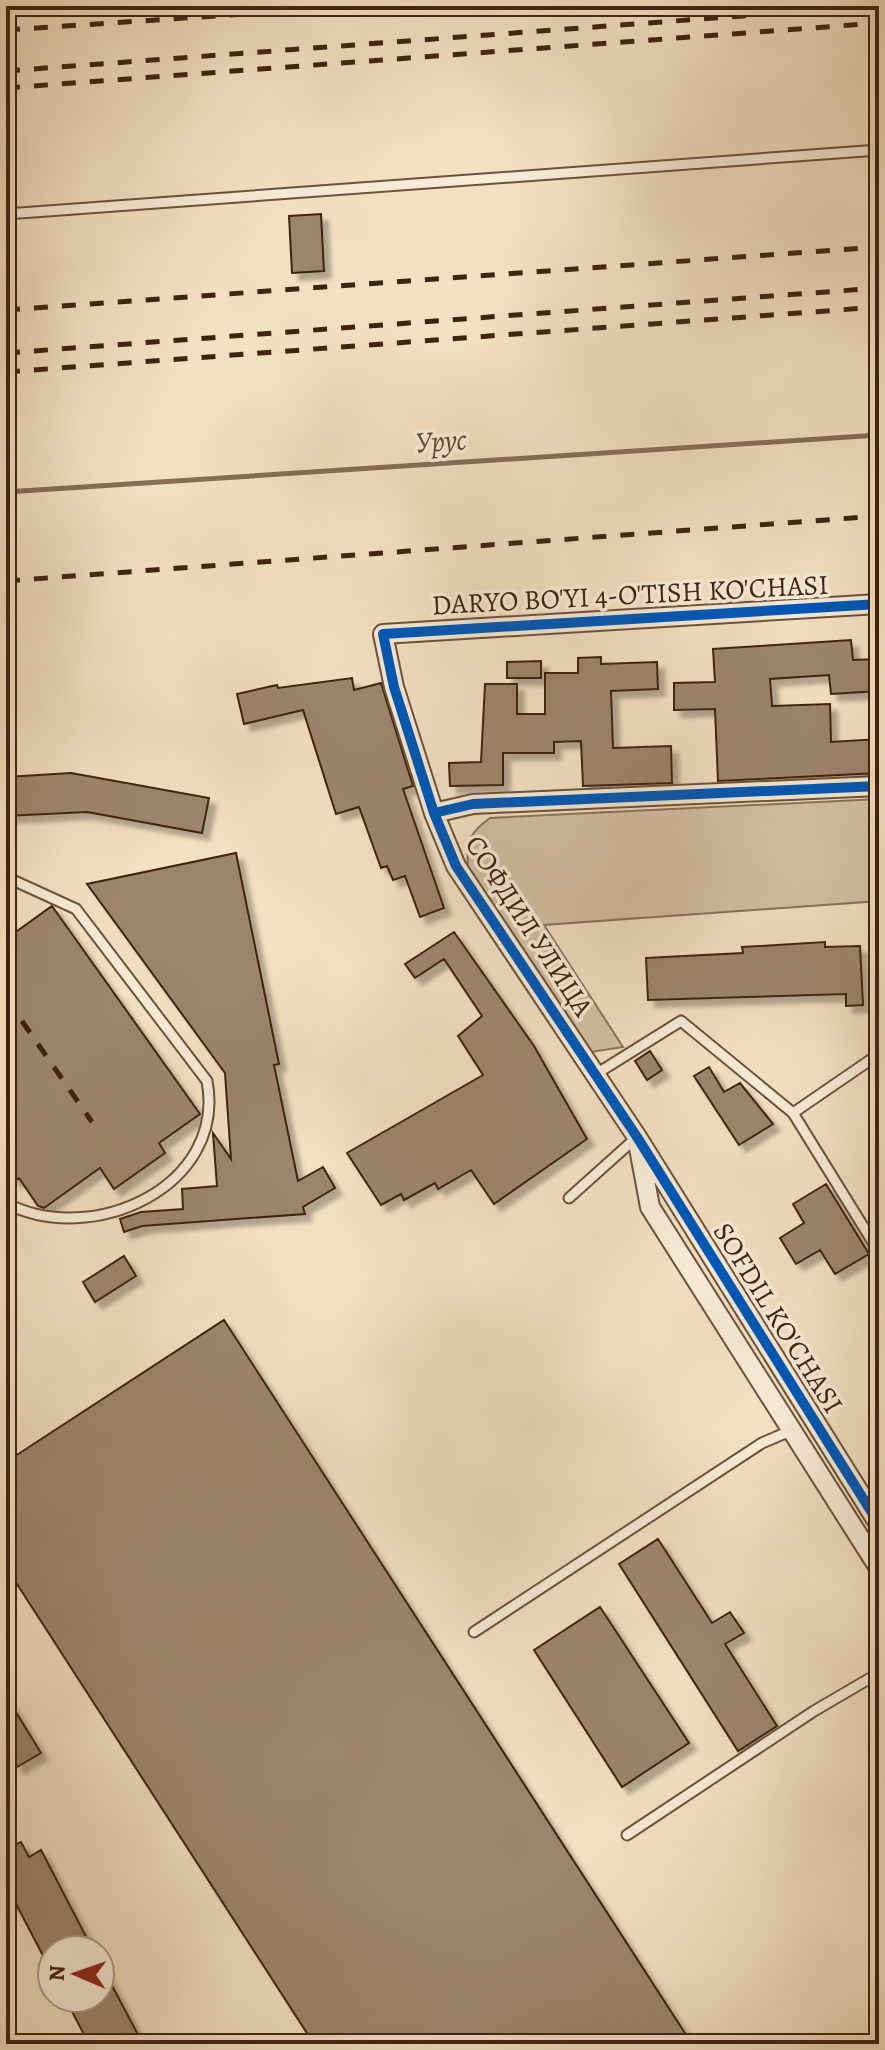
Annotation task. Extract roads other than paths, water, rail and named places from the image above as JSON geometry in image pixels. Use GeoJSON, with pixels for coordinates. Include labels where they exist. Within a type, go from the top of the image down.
{"type":"FeatureCollection","features":[{"type":"Feature","properties":{"kind":"street","name":"DARYO BO'YI 4-O'TISH KO'CHASI"},"geometry":{"type":"LineString","coordinates":[[383,634],[879,604]]}},
{"type":"Feature","properties":{"kind":"street","name":"СОФДИЛ УЛИЦА"},"geometry":{"type":"LineString","coordinates":[[383,634],[394,687],[434,813],[456,866],[637,1137]]}},
{"type":"Feature","properties":{"kind":"street"},"geometry":{"type":"LineString","coordinates":[[434,813],[473,804],[879,786]]}},
{"type":"Feature","properties":{"kind":"street","name":"SOFDIL KO'CHASI"},"geometry":{"type":"LineString","coordinates":[[637,1137],[879,1524]]}},
{"type":"Feature","properties":{"kind":"street","name":"SOFDIL KO'CHASI"},"geometry":{"type":"LineString","coordinates":[[637,1137],[650,1207],[879,1568]]}},
{"type":"Feature","properties":{"kind":"street"},"geometry":{"type":"LineString","coordinates":[[790,1431],[811,1417]]}},
{"type":"Feature","properties":{"kind":"lane"},"geometry":{"type":"LineString","coordinates":[[6,214],[879,150]]}},
{"type":"Feature","properties":{"kind":"lane"},"geometry":{"type":"LineString","coordinates":[[6,877],[76,909],[207,1081],[212,1107],[207,1130],[188,1164],[163,1190],[151,1196],[90,1218],[45,1219],[6,1203]]}},
{"type":"Feature","properties":{"kind":"lane"},"geometry":{"type":"LineString","coordinates":[[596,1074],[681,1021],[793,1113],[879,1252]]}},
{"type":"Feature","properties":{"kind":"lane"},"geometry":{"type":"LineString","coordinates":[[793,1113],[879,1054]]}},
{"type":"Feature","properties":{"kind":"lane"},"geometry":{"type":"LineString","coordinates":[[569,1198],[637,1137]]}},
{"type":"Feature","properties":{"kind":"lane"},"geometry":{"type":"LineString","coordinates":[[474,1632],[762,1443],[790,1431]]}},
{"type":"Feature","properties":{"kind":"lane"},"geometry":{"type":"LineString","coordinates":[[627,1835],[814,1711],[879,1673]]}},
{"type":"Feature","properties":{"kind":"waterway","name":"Урус"},"geometry":{"type":"LineString","coordinates":[[6,492],[879,435]]}},
{"type":"Feature","properties":{"kind":"railway"},"geometry":{"type":"LineString","coordinates":[[6,71],[875,6]]}},
{"type":"Feature","properties":{"kind":"railway"},"geometry":{"type":"LineString","coordinates":[[6,30],[350,7]]}},
{"type":"Feature","properties":{"kind":"railway"},"geometry":{"type":"LineString","coordinates":[[6,88],[879,23]]}},
{"type":"Feature","properties":{"kind":"railway"},"geometry":{"type":"LineString","coordinates":[[6,310],[879,247]]}},
{"type":"Feature","properties":{"kind":"railway"},"geometry":{"type":"LineString","coordinates":[[6,266],[12,266]]}},
{"type":"Feature","properties":{"kind":"railway"},"geometry":{"type":"LineString","coordinates":[[6,353],[879,288]]}},
{"type":"Feature","properties":{"kind":"railway"},"geometry":{"type":"LineString","coordinates":[[6,372],[879,307]]}},
{"type":"Feature","properties":{"kind":"railway"},"geometry":{"type":"LineString","coordinates":[[6,581],[879,516]]}},
{"type":"Feature","properties":{"kind":"railway"},"geometry":{"type":"LineString","coordinates":[[6,998],[92,1122]]}}]}
